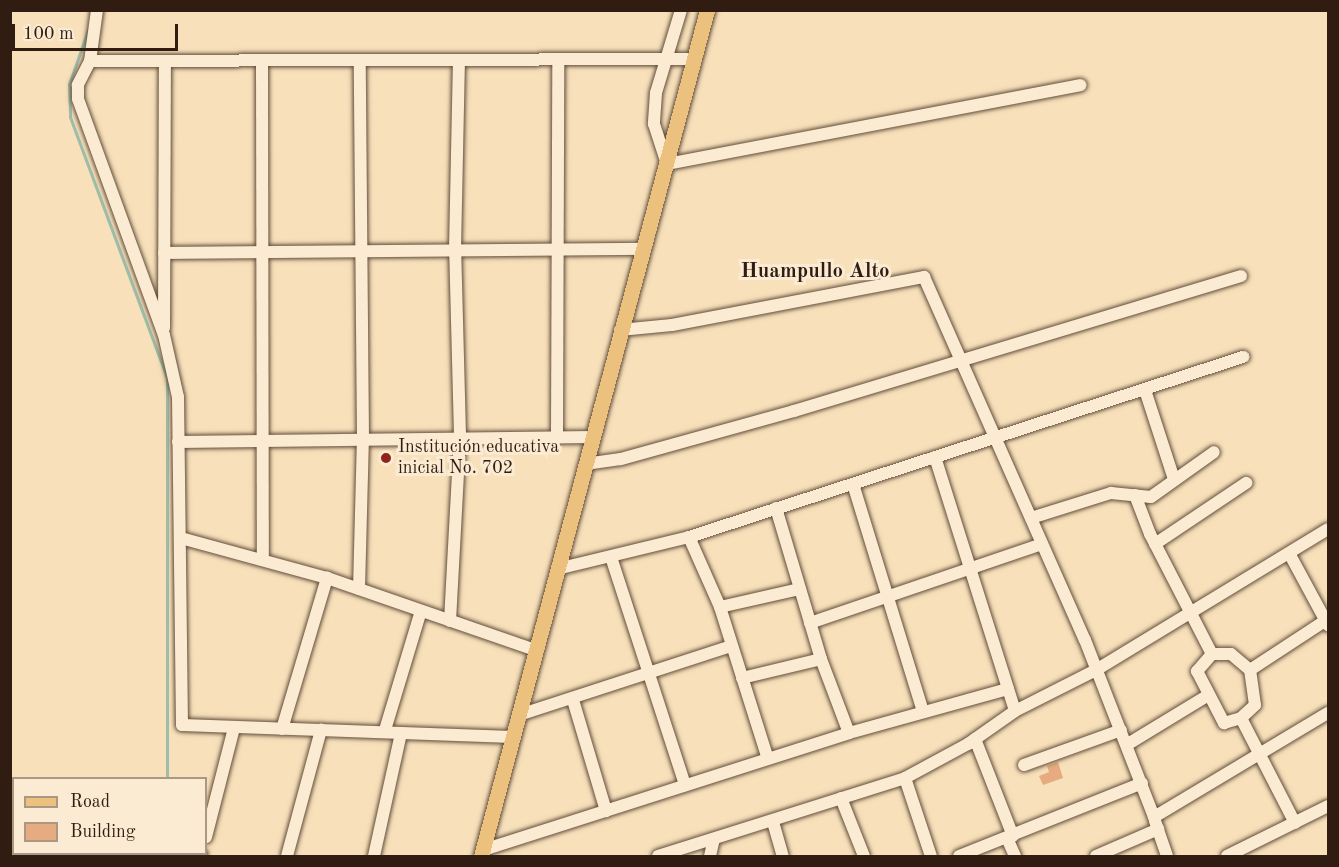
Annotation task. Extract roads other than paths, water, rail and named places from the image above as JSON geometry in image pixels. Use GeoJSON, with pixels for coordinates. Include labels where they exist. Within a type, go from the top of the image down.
{"type":"FeatureCollection","features":[{"type":"Feature","properties":{"kind":"main road"},"geometry":{"type":"LineString","coordinates":[[482,853],[513,737],[522,714],[535,650],[707,10]]}},
{"type":"Feature","properties":{"kind":"street"},"geometry":{"type":"LineString","coordinates":[[97,10],[90,61],[78,85],[83,119],[164,335],[176,378],[181,538],[180,723],[185,727],[385,730],[401,734],[513,737]]}},
{"type":"Feature","properties":{"kind":"street"},"geometry":{"type":"LineString","coordinates":[[681,10],[666,59],[654,124],[667,164],[1081,85]]}},
{"type":"Feature","properties":{"kind":"street"},"geometry":{"type":"LineString","coordinates":[[90,61],[459,62],[695,59]]}},
{"type":"Feature","properties":{"kind":"street"},"geometry":{"type":"LineString","coordinates":[[359,589],[363,438],[360,61]]}},
{"type":"Feature","properties":{"kind":"street"},"geometry":{"type":"LineString","coordinates":[[557,436],[558,61]]}},
{"type":"Feature","properties":{"kind":"street"},"geometry":{"type":"LineString","coordinates":[[164,335],[165,62]]}},
{"type":"Feature","properties":{"kind":"street"},"geometry":{"type":"LineString","coordinates":[[262,62],[263,559]]}},
{"type":"Feature","properties":{"kind":"street"},"geometry":{"type":"LineString","coordinates":[[450,621],[460,435],[455,249],[459,62]]}},
{"type":"Feature","properties":{"kind":"street"},"geometry":{"type":"LineString","coordinates":[[164,253],[360,249],[644,249]]}},
{"type":"Feature","properties":{"kind":"street"},"geometry":{"type":"LineString","coordinates":[[621,330],[672,325],[923,276],[963,360],[1128,744],[1167,856]]}},
{"type":"Feature","properties":{"kind":"street"},"geometry":{"type":"LineString","coordinates":[[585,465],[644,453],[1241,276]]}},
{"type":"Feature","properties":{"kind":"street"},"geometry":{"type":"LineString","coordinates":[[557,569],[689,537],[1243,357]]}},
{"type":"Feature","properties":{"kind":"street"},"geometry":{"type":"LineString","coordinates":[[1145,390],[1174,479]]}},
{"type":"Feature","properties":{"kind":"street"},"geometry":{"type":"LineString","coordinates":[[178,442],[460,435],[593,436]]}},
{"type":"Feature","properties":{"kind":"street"},"geometry":{"type":"LineString","coordinates":[[1031,518],[1111,493],[1151,497],[1214,452]]}},
{"type":"Feature","properties":{"kind":"street"},"geometry":{"type":"LineString","coordinates":[[936,457],[1015,711]]}},
{"type":"Feature","properties":{"kind":"street"},"geometry":{"type":"LineString","coordinates":[[1155,544],[1246,483]]}},
{"type":"Feature","properties":{"kind":"street"},"geometry":{"type":"LineString","coordinates":[[853,484],[923,711]]}},
{"type":"Feature","properties":{"kind":"street"},"geometry":{"type":"LineString","coordinates":[[1136,495],[1155,544],[1192,610],[1212,654]]}},
{"type":"Feature","properties":{"kind":"street"},"geometry":{"type":"LineString","coordinates":[[776,508],[821,659],[849,734]]}},
{"type":"Feature","properties":{"kind":"street"},"geometry":{"type":"LineString","coordinates":[[658,856],[773,822],[905,778],[975,739],[1015,711],[1096,670],[1329,529]]}},
{"type":"Feature","properties":{"kind":"street"},"geometry":{"type":"LineString","coordinates":[[689,537],[720,607],[768,759]]}},
{"type":"Feature","properties":{"kind":"street"},"geometry":{"type":"LineString","coordinates":[[181,538],[327,578],[535,650]]}},
{"type":"Feature","properties":{"kind":"street"},"geometry":{"type":"LineString","coordinates":[[810,623],[970,566],[1042,544]]}},
{"type":"Feature","properties":{"kind":"street"},"geometry":{"type":"LineString","coordinates":[[1250,670],[1328,622],[1289,552]]}},
{"type":"Feature","properties":{"kind":"street"},"geometry":{"type":"LineString","coordinates":[[611,557],[686,785]]}},
{"type":"Feature","properties":{"kind":"street"},"geometry":{"type":"LineString","coordinates":[[282,729],[327,578]]}},
{"type":"Feature","properties":{"kind":"street"},"geometry":{"type":"LineString","coordinates":[[720,607],[800,589]]}},
{"type":"Feature","properties":{"kind":"street"},"geometry":{"type":"LineString","coordinates":[[385,730],[421,611]]}},
{"type":"Feature","properties":{"kind":"street"},"geometry":{"type":"LineString","coordinates":[[522,714],[651,675],[731,646]]}},
{"type":"Feature","properties":{"kind":"street"},"geometry":{"type":"LineString","coordinates":[[1212,654],[1231,654],[1250,670],[1256,701],[1241,718],[1224,723],[1207,696],[1197,669],[1212,654]]}},
{"type":"Feature","properties":{"kind":"street"},"geometry":{"type":"LineString","coordinates":[[742,678],[821,659]]}},
{"type":"Feature","properties":{"kind":"street"},"geometry":{"type":"LineString","coordinates":[[482,853],[768,759],[923,711],[1008,688]]}},
{"type":"Feature","properties":{"kind":"street"},"geometry":{"type":"LineString","coordinates":[[1128,744],[1207,696]]}},
{"type":"Feature","properties":{"kind":"street"},"geometry":{"type":"LineString","coordinates":[[573,700],[606,811]]}},
{"type":"Feature","properties":{"kind":"street"},"geometry":{"type":"LineString","coordinates":[[1096,856],[1156,823],[1261,753],[1329,713]]}},
{"type":"Feature","properties":{"kind":"street"},"geometry":{"type":"LineString","coordinates":[[1241,718],[1295,823]]}},
{"type":"Feature","properties":{"kind":"street"},"geometry":{"type":"LineString","coordinates":[[207,833],[234,728]]}},
{"type":"Feature","properties":{"kind":"street"},"geometry":{"type":"LineString","coordinates":[[287,856],[321,730]]}},
{"type":"Feature","properties":{"kind":"street"},"geometry":{"type":"LineString","coordinates":[[1024,765],[1121,730]]}},
{"type":"Feature","properties":{"kind":"street"},"geometry":{"type":"LineString","coordinates":[[374,856],[401,734]]}},
{"type":"Feature","properties":{"kind":"street"},"geometry":{"type":"LineString","coordinates":[[975,739],[1015,856]]}},
{"type":"Feature","properties":{"kind":"street"},"geometry":{"type":"LineString","coordinates":[[905,778],[931,856]]}},
{"type":"Feature","properties":{"kind":"street"},"geometry":{"type":"LineString","coordinates":[[959,856],[1142,783]]}},
{"type":"Feature","properties":{"kind":"street"},"geometry":{"type":"LineString","coordinates":[[841,798],[864,856]]}},
{"type":"Feature","properties":{"kind":"street"},"geometry":{"type":"LineString","coordinates":[[1227,856],[1329,806]]}},
{"type":"Feature","properties":{"kind":"street"},"geometry":{"type":"LineString","coordinates":[[773,822],[781,855]]}},
{"type":"Feature","properties":{"kind":"street"},"geometry":{"type":"LineString","coordinates":[[710,856],[714,839]]}},
{"type":"Feature","properties":{"kind":"waterway"},"geometry":{"type":"LineString","coordinates":[[89,27],[69,84],[70,117],[167,378],[167,777]]}},
{"type":"Feature","properties":{"kind":"place","name":"Institución educativa inicial No. 702"},"geometry":{"type":"Point","coordinates":[386,458]}},
{"type":"Feature","properties":{"kind":"district","name":"Huampullo Alto"},"geometry":{"type":"Point","coordinates":[815,272]}}]}
